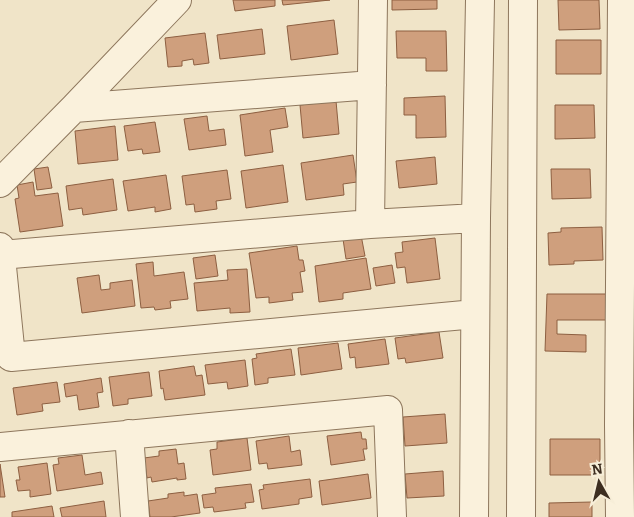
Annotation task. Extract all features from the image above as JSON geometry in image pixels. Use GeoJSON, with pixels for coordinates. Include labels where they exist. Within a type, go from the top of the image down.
{"type":"FeatureCollection","features":[{"type":"Feature","properties":{"kind":"street"},"geometry":{"type":"LineString","coordinates":[[0,183],[178,0]]}},
{"type":"Feature","properties":{"kind":"street"},"geometry":{"type":"LineString","coordinates":[[370,224],[373,0]]}},
{"type":"Feature","properties":{"kind":"street"},"geometry":{"type":"LineString","coordinates":[[474,517],[480,0]]}},
{"type":"Feature","properties":{"kind":"street"},"geometry":{"type":"LineString","coordinates":[[521,517],[523,0]]}},
{"type":"Feature","properties":{"kind":"street"},"geometry":{"type":"LineString","coordinates":[[620,517],[627,424],[628,130],[622,0]]}},
{"type":"Feature","properties":{"kind":"street"},"geometry":{"type":"LineString","coordinates":[[74,108],[372,85]]}},
{"type":"Feature","properties":{"kind":"street"},"geometry":{"type":"LineString","coordinates":[[0,255],[370,224],[476,218]]}},
{"type":"Feature","properties":{"kind":"street"},"geometry":{"type":"LineString","coordinates":[[0,247],[11,357],[475,314]]}},
{"type":"Feature","properties":{"kind":"street"},"geometry":{"type":"LineString","coordinates":[[0,447],[388,410],[392,517]]}},
{"type":"Feature","properties":{"kind":"street"},"geometry":{"type":"LineString","coordinates":[[129,434],[134,517]]}},
{"type":"Feature","properties":{"kind":"building"},"geometry":{"type":"Polygon","coordinates":[[[233,0],[275,0],[275,6],[235,11],[233,0]]]}},
{"type":"Feature","properties":{"kind":"building"},"geometry":{"type":"Polygon","coordinates":[[[282,0],[330,0],[283,5],[282,0]]]}},
{"type":"Feature","properties":{"kind":"building"},"geometry":{"type":"Polygon","coordinates":[[[392,0],[437,0],[437,9],[392,10],[392,0]]]}},
{"type":"Feature","properties":{"kind":"building"},"geometry":{"type":"Polygon","coordinates":[[[558,0],[599,0],[600,29],[559,30],[558,0]]]}},
{"type":"Feature","properties":{"kind":"building"},"geometry":{"type":"Polygon","coordinates":[[[334,20],[338,54],[291,60],[287,26],[334,20]]]}},
{"type":"Feature","properties":{"kind":"building"},"geometry":{"type":"Polygon","coordinates":[[[262,29],[265,54],[220,59],[217,35],[262,29]]]}},
{"type":"Feature","properties":{"kind":"building"},"geometry":{"type":"Polygon","coordinates":[[[396,31],[446,31],[447,71],[426,71],[426,58],[397,58],[396,31]]]}},
{"type":"Feature","properties":{"kind":"building"},"geometry":{"type":"Polygon","coordinates":[[[205,33],[209,63],[194,65],[193,59],[182,61],[182,66],[168,67],[165,38],[205,33]]]}},
{"type":"Feature","properties":{"kind":"building"},"geometry":{"type":"Polygon","coordinates":[[[556,40],[601,40],[601,74],[556,74],[556,40]]]}},
{"type":"Feature","properties":{"kind":"building"},"geometry":{"type":"Polygon","coordinates":[[[445,96],[446,137],[416,138],[416,115],[404,115],[404,98],[445,96]]]}},
{"type":"Feature","properties":{"kind":"building"},"geometry":{"type":"Polygon","coordinates":[[[336,101],[339,134],[303,138],[300,105],[336,101]]]}},
{"type":"Feature","properties":{"kind":"building"},"geometry":{"type":"Polygon","coordinates":[[[555,105],[594,105],[595,138],[555,139],[555,105]]]}},
{"type":"Feature","properties":{"kind":"building"},"geometry":{"type":"Polygon","coordinates":[[[285,108],[288,127],[270,130],[273,152],[245,156],[240,115],[285,108]]]}},
{"type":"Feature","properties":{"kind":"building"},"geometry":{"type":"Polygon","coordinates":[[[207,116],[209,131],[224,129],[226,145],[189,150],[184,119],[207,116]]]}},
{"type":"Feature","properties":{"kind":"building"},"geometry":{"type":"Polygon","coordinates":[[[155,122],[160,152],[143,154],[142,149],[128,151],[124,126],[155,122]]]}},
{"type":"Feature","properties":{"kind":"building"},"geometry":{"type":"Polygon","coordinates":[[[115,126],[118,160],[78,164],[75,131],[115,126]]]}},
{"type":"Feature","properties":{"kind":"building"},"geometry":{"type":"Polygon","coordinates":[[[353,155],[357,182],[343,184],[344,195],[306,200],[301,163],[353,155]]]}},
{"type":"Feature","properties":{"kind":"building"},"geometry":{"type":"Polygon","coordinates":[[[435,157],[437,184],[399,188],[396,161],[435,157]]]}},
{"type":"Feature","properties":{"kind":"building"},"geometry":{"type":"Polygon","coordinates":[[[283,165],[288,202],[246,208],[241,171],[283,165]]]}},
{"type":"Feature","properties":{"kind":"building"},"geometry":{"type":"Polygon","coordinates":[[[48,167],[52,188],[37,190],[34,169],[48,167]]]}},
{"type":"Feature","properties":{"kind":"building"},"geometry":{"type":"Polygon","coordinates":[[[551,169],[590,169],[591,198],[552,199],[551,169]]]}},
{"type":"Feature","properties":{"kind":"building"},"geometry":{"type":"Polygon","coordinates":[[[227,170],[231,199],[216,201],[217,209],[195,212],[194,204],[186,205],[182,176],[227,170]]]}},
{"type":"Feature","properties":{"kind":"building"},"geometry":{"type":"Polygon","coordinates":[[[166,175],[171,209],[155,212],[155,207],[128,211],[123,181],[166,175]]]}},
{"type":"Feature","properties":{"kind":"building"},"geometry":{"type":"Polygon","coordinates":[[[113,179],[117,210],[83,215],[82,208],[69,210],[66,186],[113,179]]]}},
{"type":"Feature","properties":{"kind":"building"},"geometry":{"type":"Polygon","coordinates":[[[33,182],[35,196],[58,193],[63,226],[20,232],[15,199],[19,198],[17,185],[33,182]]]}},
{"type":"Feature","properties":{"kind":"building"},"geometry":{"type":"Polygon","coordinates":[[[602,227],[603,260],[574,261],[574,264],[549,265],[548,233],[561,232],[561,228],[602,227]]]}},
{"type":"Feature","properties":{"kind":"building"},"geometry":{"type":"Polygon","coordinates":[[[361,235],[365,256],[346,259],[343,239],[361,235]]]}},
{"type":"Feature","properties":{"kind":"building"},"geometry":{"type":"Polygon","coordinates":[[[435,238],[440,279],[407,283],[405,267],[397,268],[395,253],[403,252],[402,242],[435,238]]]}},
{"type":"Feature","properties":{"kind":"building"},"geometry":{"type":"Polygon","coordinates":[[[297,246],[299,260],[303,260],[305,271],[300,272],[303,292],[292,293],[293,300],[269,303],[269,297],[256,298],[249,253],[297,246]]]}},
{"type":"Feature","properties":{"kind":"building"},"geometry":{"type":"Polygon","coordinates":[[[215,255],[218,276],[196,279],[193,258],[215,255]]]}},
{"type":"Feature","properties":{"kind":"building"},"geometry":{"type":"Polygon","coordinates":[[[366,258],[371,289],[343,293],[343,299],[319,302],[315,266],[366,258]]]}},
{"type":"Feature","properties":{"kind":"building"},"geometry":{"type":"Polygon","coordinates":[[[153,262],[154,276],[184,272],[188,299],[170,301],[171,308],[155,310],[154,307],[141,308],[136,264],[153,262]]]}},
{"type":"Feature","properties":{"kind":"building"},"geometry":{"type":"Polygon","coordinates":[[[392,265],[395,283],[376,286],[373,268],[392,265]]]}},
{"type":"Feature","properties":{"kind":"building"},"geometry":{"type":"Polygon","coordinates":[[[247,269],[250,312],[230,313],[230,308],[197,311],[194,283],[228,280],[227,270],[247,269]]]}},
{"type":"Feature","properties":{"kind":"building"},"geometry":{"type":"Polygon","coordinates":[[[99,275],[101,290],[110,289],[110,283],[132,280],[135,306],[82,313],[77,278],[99,275]]]}},
{"type":"Feature","properties":{"kind":"building"},"geometry":{"type":"Polygon","coordinates":[[[547,294],[608,294],[608,320],[557,320],[557,334],[586,335],[586,352],[545,351],[547,294]]]}},
{"type":"Feature","properties":{"kind":"building"},"geometry":{"type":"Polygon","coordinates":[[[439,332],[443,358],[406,363],[405,358],[398,359],[395,338],[439,332]]]}},
{"type":"Feature","properties":{"kind":"building"},"geometry":{"type":"Polygon","coordinates":[[[385,339],[389,364],[356,368],[355,357],[350,358],[348,344],[385,339]]]}},
{"type":"Feature","properties":{"kind":"building"},"geometry":{"type":"Polygon","coordinates":[[[338,343],[342,369],[301,375],[298,348],[338,343]]]}},
{"type":"Feature","properties":{"kind":"building"},"geometry":{"type":"Polygon","coordinates":[[[291,349],[295,375],[268,378],[268,383],[255,385],[252,359],[257,358],[256,354],[291,349]]]}},
{"type":"Feature","properties":{"kind":"building"},"geometry":{"type":"Polygon","coordinates":[[[245,360],[248,386],[228,389],[227,382],[208,384],[205,365],[245,360]]]}},
{"type":"Feature","properties":{"kind":"building"},"geometry":{"type":"Polygon","coordinates":[[[194,366],[196,376],[202,375],[205,395],[165,400],[163,388],[161,389],[159,371],[194,366]]]}},
{"type":"Feature","properties":{"kind":"building"},"geometry":{"type":"Polygon","coordinates":[[[149,372],[152,396],[128,399],[128,404],[113,406],[109,377],[149,372]]]}},
{"type":"Feature","properties":{"kind":"building"},"geometry":{"type":"Polygon","coordinates":[[[101,378],[103,392],[97,393],[99,407],[79,410],[77,395],[66,397],[64,384],[101,378]]]}},
{"type":"Feature","properties":{"kind":"building"},"geometry":{"type":"Polygon","coordinates":[[[57,382],[60,402],[42,404],[43,411],[17,415],[13,388],[57,382]]]}},
{"type":"Feature","properties":{"kind":"building"},"geometry":{"type":"Polygon","coordinates":[[[445,414],[447,443],[405,446],[403,417],[445,414]]]}},
{"type":"Feature","properties":{"kind":"building"},"geometry":{"type":"Polygon","coordinates":[[[361,432],[362,439],[366,439],[367,449],[363,449],[365,460],[331,465],[327,436],[361,432]]]}},
{"type":"Feature","properties":{"kind":"building"},"geometry":{"type":"Polygon","coordinates":[[[289,436],[291,452],[300,450],[302,465],[268,469],[267,463],[259,464],[256,441],[289,436]]]}},
{"type":"Feature","properties":{"kind":"building"},"geometry":{"type":"Polygon","coordinates":[[[247,438],[251,470],[213,475],[210,450],[217,449],[217,442],[247,438]]]}},
{"type":"Feature","properties":{"kind":"building"},"geometry":{"type":"Polygon","coordinates":[[[550,439],[600,439],[600,475],[550,475],[550,439]]]}},
{"type":"Feature","properties":{"kind":"building"},"geometry":{"type":"Polygon","coordinates":[[[176,449],[178,464],[184,463],[186,479],[177,480],[177,478],[152,482],[151,477],[147,478],[144,458],[159,456],[159,451],[176,449]]]}},
{"type":"Feature","properties":{"kind":"building"},"geometry":{"type":"Polygon","coordinates":[[[82,455],[85,475],[101,472],[103,484],[57,491],[53,465],[59,464],[58,458],[82,455]]]}},
{"type":"Feature","properties":{"kind":"building"},"geometry":{"type":"Polygon","coordinates":[[[47,463],[51,494],[30,497],[30,490],[18,491],[16,480],[20,480],[18,467],[47,463]]]}},
{"type":"Feature","properties":{"kind":"building"},"geometry":{"type":"Polygon","coordinates":[[[0,464],[5,497],[0,497],[0,464]]]}},
{"type":"Feature","properties":{"kind":"building"},"geometry":{"type":"Polygon","coordinates":[[[443,471],[444,496],[407,498],[405,474],[443,471]]]}},
{"type":"Feature","properties":{"kind":"building"},"geometry":{"type":"Polygon","coordinates":[[[368,474],[371,498],[322,505],[319,481],[368,474]]]}},
{"type":"Feature","properties":{"kind":"building"},"geometry":{"type":"Polygon","coordinates":[[[310,479],[312,497],[299,499],[299,504],[262,509],[259,490],[264,489],[263,485],[310,479]]]}},
{"type":"Feature","properties":{"kind":"building"},"geometry":{"type":"Polygon","coordinates":[[[251,484],[254,502],[245,503],[246,508],[214,512],[213,507],[204,508],[202,495],[216,493],[215,488],[251,484]]]}},
{"type":"Feature","properties":{"kind":"building"},"geometry":{"type":"Polygon","coordinates":[[[184,492],[184,496],[197,494],[200,513],[171,517],[150,517],[148,501],[168,498],[168,494],[184,492]]]}},
{"type":"Feature","properties":{"kind":"building"},"geometry":{"type":"Polygon","coordinates":[[[104,501],[106,517],[62,517],[60,508],[104,501]]]}},
{"type":"Feature","properties":{"kind":"building"},"geometry":{"type":"Polygon","coordinates":[[[592,502],[592,517],[549,517],[549,503],[592,502]]]}},
{"type":"Feature","properties":{"kind":"building"},"geometry":{"type":"Polygon","coordinates":[[[52,506],[54,517],[12,517],[12,512],[52,506]]]}}]}
